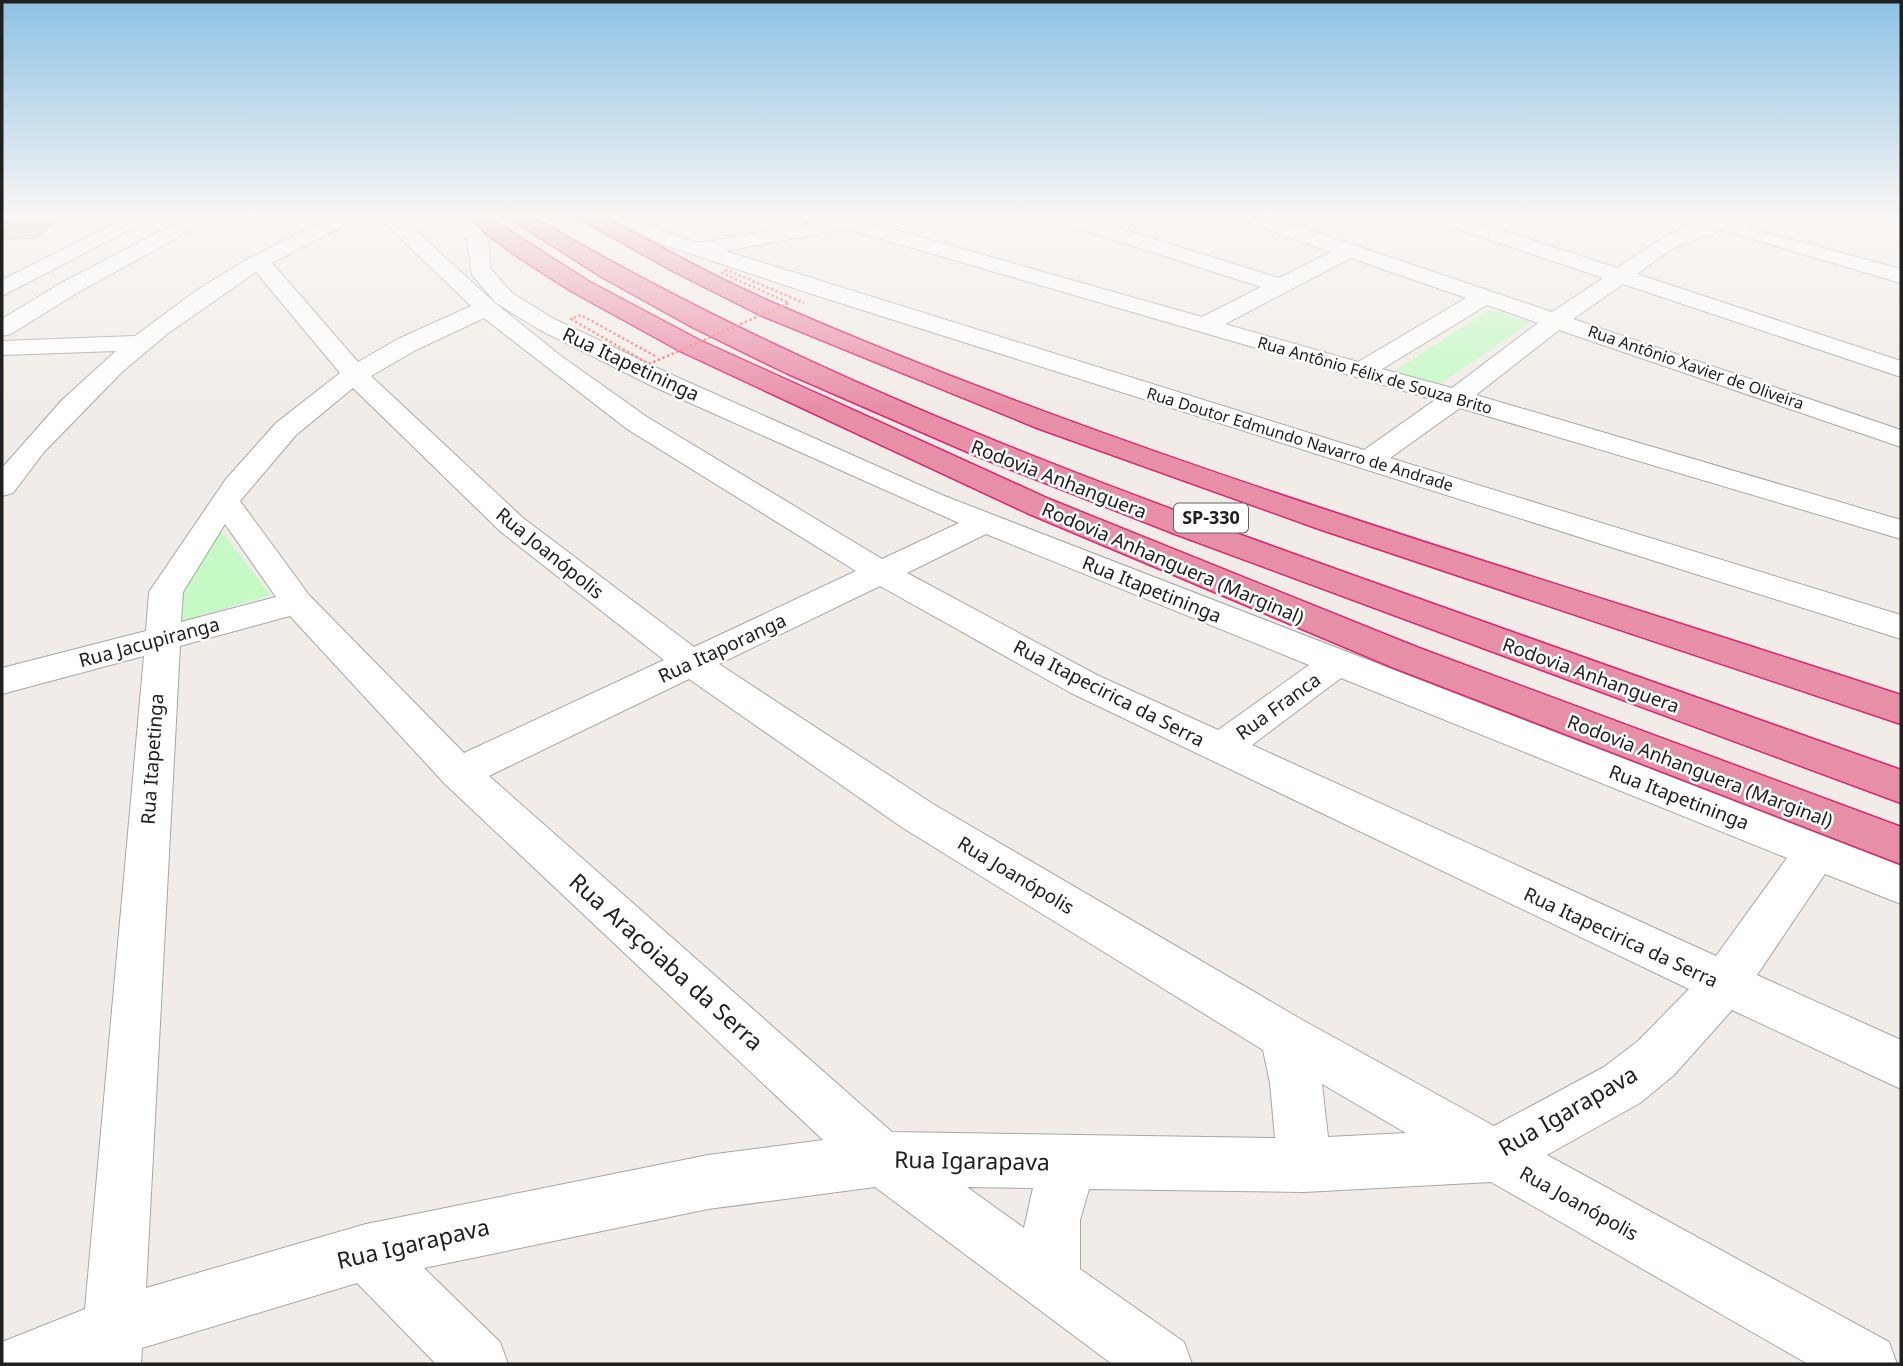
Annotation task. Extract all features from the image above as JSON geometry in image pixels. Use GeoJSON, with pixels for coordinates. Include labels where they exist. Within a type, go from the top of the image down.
{"type":"FeatureCollection","features":[{"type":"Feature","properties":{"kind":"highway","name":"Rodovia Anhanguera (Marginal)"},"geometry":{"type":"LineString","coordinates":[[573,281],[710,357],[1031,504],[1241,593],[1490,691],[1901,846]]}},
{"type":"Feature","properties":{"kind":"highway","name":"Rodovia Anhanguera"},"geometry":{"type":"LineString","coordinates":[[625,281],[716,330],[978,449],[1086,491],[1901,787]]}},
{"type":"Feature","properties":{"kind":"highway","name":"Rodovia Anhanguera"},"geometry":{"type":"LineString","coordinates":[[660,281],[734,321],[1000,437],[1130,489],[1901,763]]}},
{"type":"Feature","properties":{"kind":"highway"},"geometry":{"type":"LineString","coordinates":[[712,281],[765,308],[1045,421],[1266,501],[1901,710]]}},
{"type":"Feature","properties":{"kind":"highway"},"geometry":{"type":"LineString","coordinates":[[1086,491],[1901,824]]}},
{"type":"Feature","properties":{"kind":"street"},"geometry":{"type":"LineString","coordinates":[[2,302],[43,281]]}},
{"type":"Feature","properties":{"kind":"street"},"geometry":{"type":"LineString","coordinates":[[2,329],[82,281]]}},
{"type":"Feature","properties":{"kind":"street"},"geometry":{"type":"LineString","coordinates":[[2,486],[64,414],[103,375],[142,343],[231,281]]}},
{"type":"Feature","properties":{"kind":"street","name":"Rua Joanópolis"},"geometry":{"type":"LineString","coordinates":[[278,281],[355,374],[512,525],[691,663],[918,816],[1282,1035],[1867,1364]]}},
{"type":"Feature","properties":{"kind":"street","name":"Rua Itapecirica da Serra"},"geometry":{"type":"LineString","coordinates":[[457,281],[486,308],[552,361],[637,423],[882,573],[1084,684],[1901,1065]]}},
{"type":"Feature","properties":{"kind":"street","name":"Rua Itapetininga"},"geometry":{"type":"LineString","coordinates":[[487,281],[514,306],[661,380],[985,523],[1901,885]]}},
{"type":"Feature","properties":{"kind":"street","name":"Rua Doutor Edmundo Navarro de Andrade"},"geometry":{"type":"LineString","coordinates":[[797,281],[1901,627]]}},
{"type":"Feature","properties":{"kind":"street","name":"Rua Antônio Félix de Souza Brito"},"geometry":{"type":"LineString","coordinates":[[1047,281],[1633,449],[1901,530]]}},
{"type":"Feature","properties":{"kind":"street"},"geometry":{"type":"LineString","coordinates":[[1263,281],[1280,286]]}},
{"type":"Feature","properties":{"kind":"street"},"geometry":{"type":"LineString","coordinates":[[1203,326],[1290,281]]}},
{"type":"Feature","properties":{"kind":"street","name":"Rua Antônio Xavier de Oliveira"},"geometry":{"type":"LineString","coordinates":[[1437,281],[1558,319],[1901,439]]}},
{"type":"Feature","properties":{"kind":"street"},"geometry":{"type":"LineString","coordinates":[[1368,460],[1456,398],[1611,281]]}},
{"type":"Feature","properties":{"kind":"street"},"geometry":{"type":"LineString","coordinates":[[1632,281],[1901,369]]}},
{"type":"Feature","properties":{"kind":"street"},"geometry":{"type":"LineString","coordinates":[[1360,371],[1485,297]]}},
{"type":"Feature","properties":{"kind":"street","name":"Rua Itapetinga"},"geometry":{"type":"LineString","coordinates":[[112,1346],[160,640],[166,592],[225,502],[286,429],[355,374],[455,320],[486,308]]}},
{"type":"Feature","properties":{"kind":"street"},"geometry":{"type":"LineString","coordinates":[[2,348],[142,343]]}},
{"type":"Feature","properties":{"kind":"street"},"geometry":{"type":"LineString","coordinates":[[1633,449],[1639,420]]}},
{"type":"Feature","properties":{"kind":"street","name":"Rua Araçoiaba da Serra"},"geometry":{"type":"LineString","coordinates":[[225,502],[297,603],[459,773],[882,1159],[1162,1364]]}},
{"type":"Feature","properties":{"kind":"street","name":"Rua Itaporanga"},"geometry":{"type":"LineString","coordinates":[[459,773],[985,523]]}},
{"type":"Feature","properties":{"kind":"street","name":"Rua Jacupiranga"},"geometry":{"type":"LineString","coordinates":[[2,681],[297,603]]}},
{"type":"Feature","properties":{"kind":"street","name":"Rua Franca"},"geometry":{"type":"LineString","coordinates":[[1220,749],[1337,662]]}},
{"type":"Feature","properties":{"kind":"street","name":"Rua Igarapava"},"geometry":{"type":"LineString","coordinates":[[24,1364],[112,1346],[366,1252],[708,1182],[882,1159],[1074,1164],[1304,1165],[1493,1155],[1622,1085],[1690,1024],[1724,984],[1817,851]]}},
{"type":"Feature","properties":{"kind":"street"},"geometry":{"type":"LineString","coordinates":[[1282,1035],[1292,1058],[1298,1086],[1304,1165]]}},
{"type":"Feature","properties":{"kind":"street"},"geometry":{"type":"LineString","coordinates":[[1052,1284],[1052,1213],[1062,1180],[1074,1164]]}},
{"type":"Feature","properties":{"kind":"street"},"geometry":{"type":"LineString","coordinates":[[366,1252],[478,1364]]}},
{"type":"Feature","properties":{"kind":"path"},"geometry":{"type":"LineString","coordinates":[[655,356],[580,315],[571,319],[649,364],[789,303],[739,281]]}},
{"type":"Feature","properties":{"kind":"path"},"geometry":{"type":"LineString","coordinates":[[752,281],[804,303]]}},
{"type":"Feature","properties":{"kind":"green space"},"geometry":{"type":"Polygon","coordinates":[[[1489,310],[1532,322],[1435,387],[1388,375],[1489,310]]]}},
{"type":"Feature","properties":{"kind":"green space"},"geometry":{"type":"Polygon","coordinates":[[[219,529],[271,595],[166,626],[192,568],[219,529]]]}}]}
